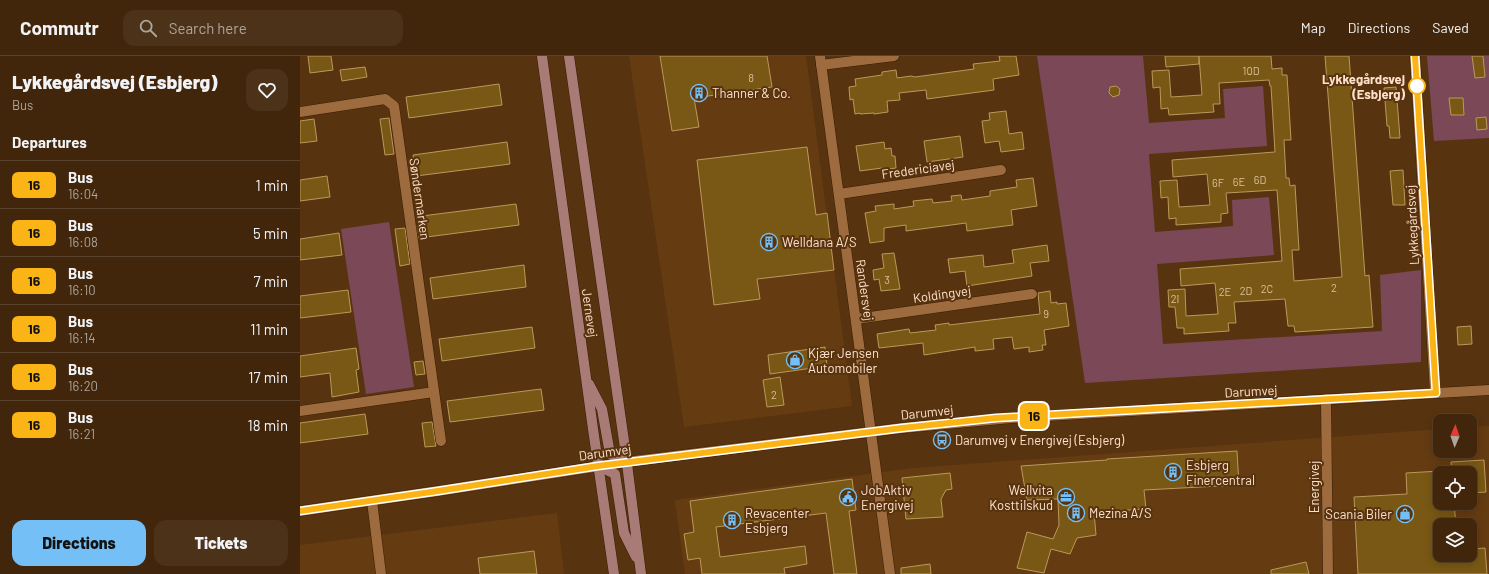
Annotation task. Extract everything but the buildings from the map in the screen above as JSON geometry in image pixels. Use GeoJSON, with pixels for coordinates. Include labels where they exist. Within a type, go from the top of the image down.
{"type":"FeatureCollection","features":[{"type":"Feature","properties":{"kind":"main road","name":"Jernevej"},"geometry":{"type":"LineString","coordinates":[[542,56],[614,574]]}},
{"type":"Feature","properties":{"kind":"main road","name":"Jernevej"},"geometry":{"type":"LineString","coordinates":[[569,56],[641,574]]}},
{"type":"Feature","properties":{"kind":"main road"},"geometry":{"type":"LineString","coordinates":[[586,377],[602,409],[610,454],[626,462]]}},
{"type":"Feature","properties":{"kind":"main road"},"geometry":{"type":"LineString","coordinates":[[598,466],[615,474],[624,533],[639,562]]}},
{"type":"Feature","properties":{"kind":"street"},"geometry":{"type":"LineString","coordinates":[[821,61],[894,56]]}},
{"type":"Feature","properties":{"kind":"street","name":"Lykkegårdsvej"},"geometry":{"type":"LineString","coordinates":[[1415,56],[1436,393]]}},
{"type":"Feature","properties":{"kind":"street","name":"Randersvej"},"geometry":{"type":"LineString","coordinates":[[821,61],[872,432]]}},
{"type":"Feature","properties":{"kind":"street","name":"Søndermarken"},"geometry":{"type":"LineString","coordinates":[[300,112],[385,99],[394,106],[441,441]]}},
{"type":"Feature","properties":{"kind":"street","name":"Fredericiavej"},"geometry":{"type":"LineString","coordinates":[[839,194],[1001,170]]}},
{"type":"Feature","properties":{"kind":"street","name":"Koldingvej"},"geometry":{"type":"LineString","coordinates":[[856,319],[1032,294]]}},
{"type":"Feature","properties":{"kind":"street","name":"Darumvej"},"geometry":{"type":"LineString","coordinates":[[300,511],[626,462],[982,420],[1489,390]]}},
{"type":"Feature","properties":{"kind":"street"},"geometry":{"type":"LineString","coordinates":[[300,411],[434,392]]}},
{"type":"Feature","properties":{"kind":"street","name":"Energivej"},"geometry":{"type":"LineString","coordinates":[[1326,399],[1328,574]]}},
{"type":"Feature","properties":{"kind":"street"},"geometry":{"type":"LineString","coordinates":[[872,432],[890,574]]}},
{"type":"Feature","properties":{"kind":"street"},"geometry":{"type":"LineString","coordinates":[[372,501],[381,574]]}},
{"type":"Feature","properties":{"kind":"shaded area"},"geometry":{"type":"Polygon","coordinates":[[[629,56],[806,56],[852,406],[684,427],[629,56]]]}},
{"type":"Feature","properties":{"kind":"shaded area"},"geometry":{"type":"Polygon","coordinates":[[[1037,56],[1143,56],[1149,123],[1225,118],[1223,89],[1263,86],[1267,146],[1149,154],[1155,232],[1233,226],[1232,200],[1269,197],[1274,255],[1157,264],[1163,344],[1382,331],[1380,275],[1421,270],[1421,362],[1085,383],[1037,56]]]}},
{"type":"Feature","properties":{"kind":"shaded area"},"geometry":{"type":"Polygon","coordinates":[[[1427,56],[1489,56],[1489,138],[1434,141],[1427,56]]]}},
{"type":"Feature","properties":{"kind":"shaded area"},"geometry":{"type":"Polygon","coordinates":[[[389,222],[414,387],[366,394],[341,229],[389,222]]]}},
{"type":"Feature","properties":{"kind":"shaded area"},"geometry":{"type":"Polygon","coordinates":[[[1489,426],[1489,574],[685,574],[675,500],[913,468],[1433,430],[1433,458],[1477,458],[1477,427],[1489,426]]]}},
{"type":"Feature","properties":{"kind":"shaded area"},"geometry":{"type":"Polygon","coordinates":[[[557,513],[564,574],[300,574],[300,545],[557,513]]]}},
{"type":"Feature","properties":{"kind":"bus line","name":"16"},"geometry":{"type":"LineString","coordinates":[[300,511],[598,466],[902,428],[996,418],[1436,393],[1433,368],[1415,56]]}},
{"type":"Feature","properties":{"kind":"place","name":"Lykkegårdsvej (Esbjerg)"},"geometry":{"type":"Point","coordinates":[1417,86]}},
{"type":"Feature","properties":{"kind":"place","name":"Thanner & Co."},"geometry":{"type":"Point","coordinates":[699,93]}},
{"type":"Feature","properties":{"kind":"place","name":"Welldana A/S"},"geometry":{"type":"Point","coordinates":[769,242]}},
{"type":"Feature","properties":{"kind":"place","name":"Kjær Jensen Automobiler"},"geometry":{"type":"Point","coordinates":[795,360]}},
{"type":"Feature","properties":{"kind":"place","name":"Darumvej v Energivej (Esbjerg)"},"geometry":{"type":"Point","coordinates":[942,440]}},
{"type":"Feature","properties":{"kind":"place","name":"Esbjerg Finercentral"},"geometry":{"type":"Point","coordinates":[1173,472]}},
{"type":"Feature","properties":{"kind":"place","name":"JobAktiv Energivej"},"geometry":{"type":"Point","coordinates":[848,497]}},
{"type":"Feature","properties":{"kind":"place","name":"Wellvita Kosttilskud"},"geometry":{"type":"Point","coordinates":[1066,497]}},
{"type":"Feature","properties":{"kind":"place","name":"Mezina A/S"},"geometry":{"type":"Point","coordinates":[1076,513]}},
{"type":"Feature","properties":{"kind":"place","name":"Scania Biler"},"geometry":{"type":"Point","coordinates":[1405,514]}},
{"type":"Feature","properties":{"kind":"place","name":"Revacenter Esbjerg"},"geometry":{"type":"Point","coordinates":[732,520]}}]}
